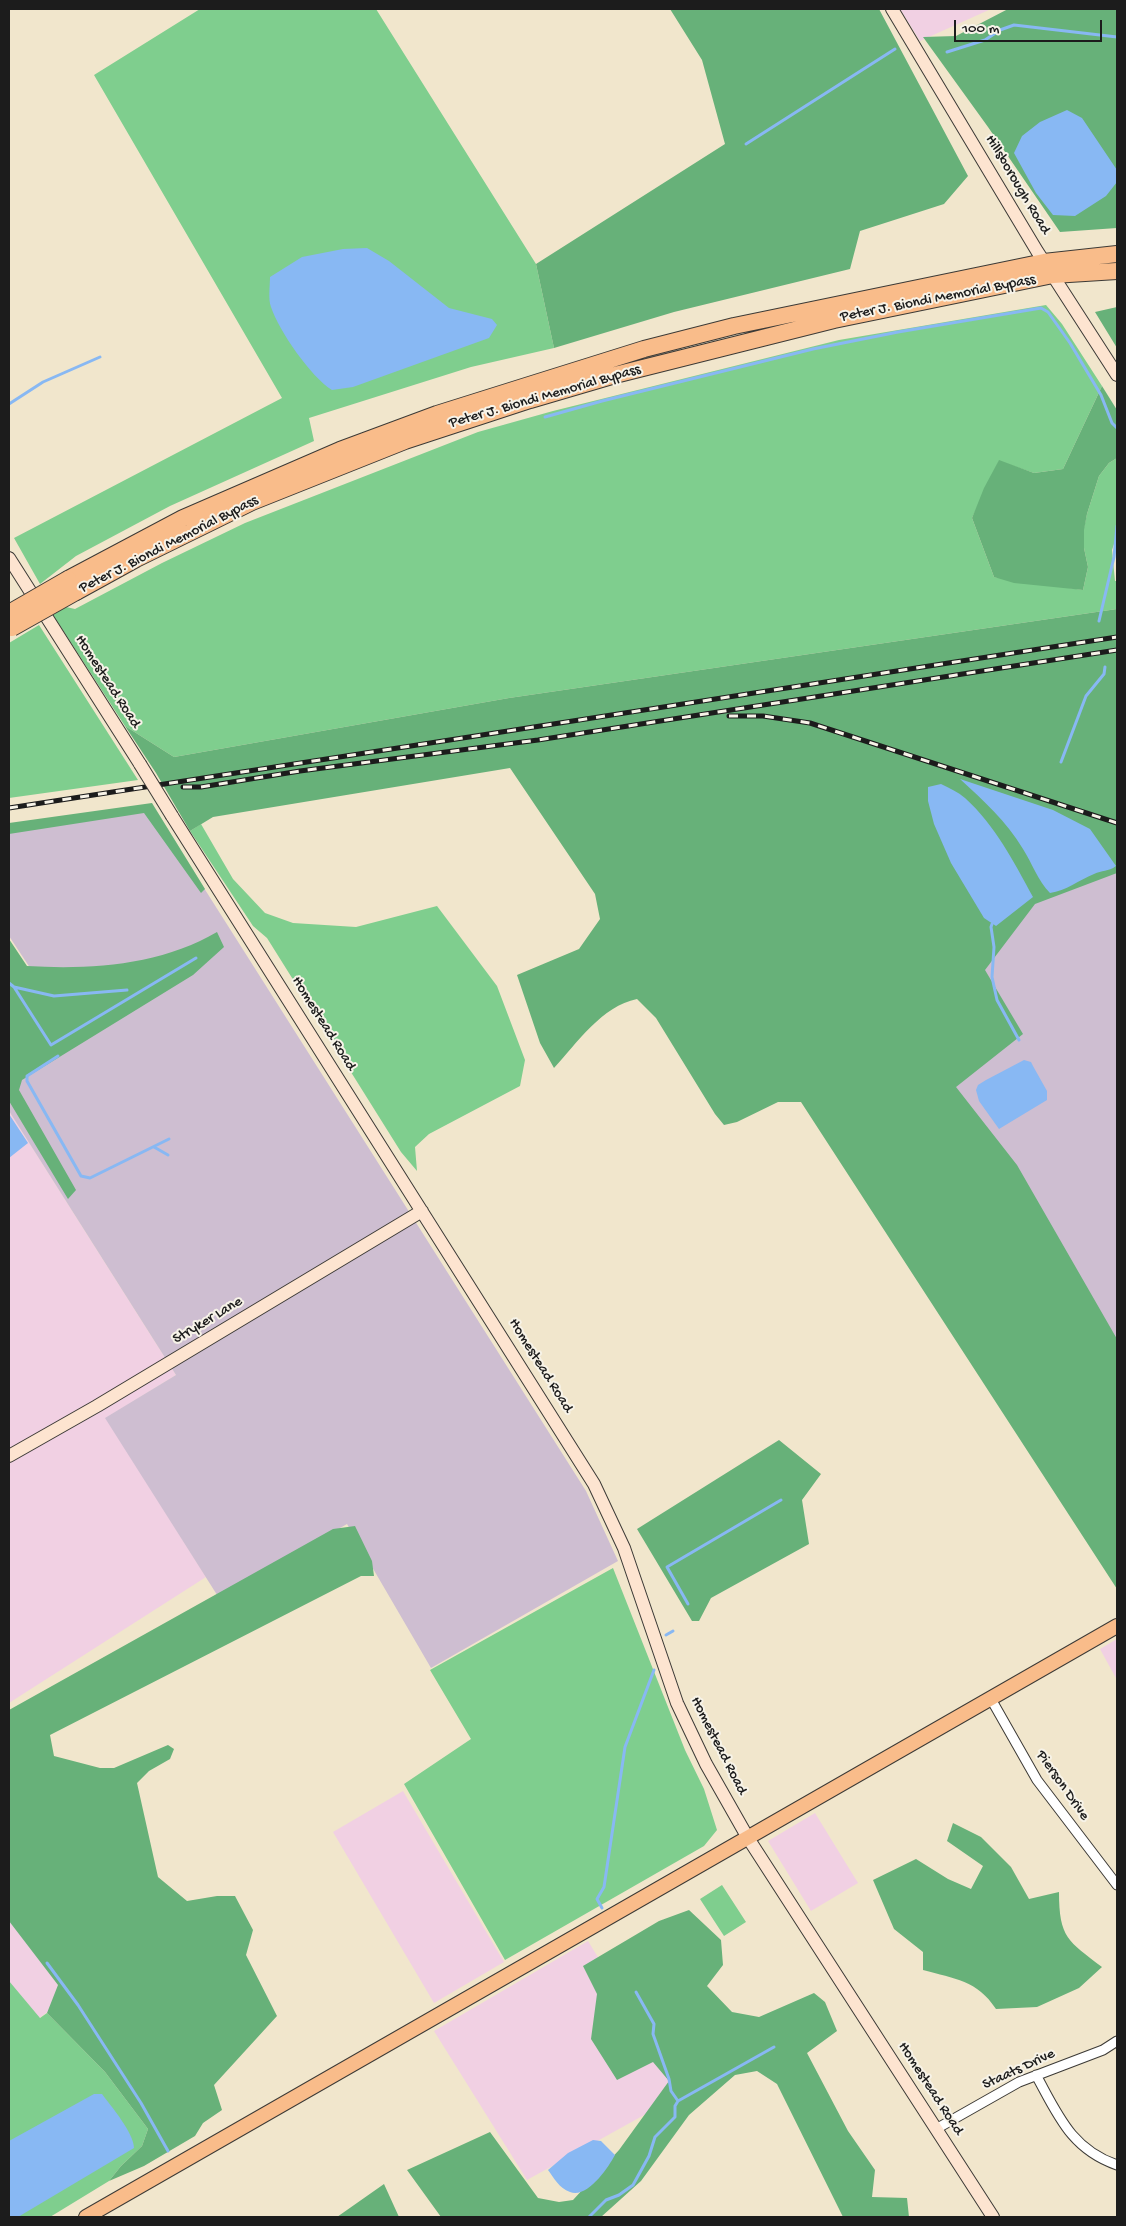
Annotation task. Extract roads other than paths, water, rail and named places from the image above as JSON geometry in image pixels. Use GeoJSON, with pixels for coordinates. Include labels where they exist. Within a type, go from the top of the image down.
{"type":"FeatureCollection","features":[{"type":"Feature","properties":{"kind":"highway","name":"Peter J. Biondi Memorial Bypass"},"geometry":{"type":"LineString","coordinates":[[10,624],[183,518],[246,489],[365,439],[437,414],[644,349],[734,326],[1044,262],[1117,254]]}},
{"type":"Feature","properties":{"kind":"highway","name":"Peter J. Biondi Memorial Bypass"},"geometry":{"type":"LineString","coordinates":[[72,585],[136,558],[252,502],[367,455],[454,423],[615,375],[825,322],[1053,275],[1117,271]]}},
{"type":"Feature","properties":{"kind":"main road"},"geometry":{"type":"LineString","coordinates":[[86,2217],[1117,1626]]}},
{"type":"Feature","properties":{"kind":"street","name":"Hillsborough Road"},"geometry":{"type":"LineString","coordinates":[[892,9],[1044,262],[1117,374]]}},
{"type":"Feature","properties":{"kind":"street","name":"Homestead Road"},"geometry":{"type":"LineString","coordinates":[[9,558],[603,1500],[630,1564],[667,1674],[690,1734],[748,1838],[993,2217]]}},
{"type":"Feature","properties":{"kind":"street","name":"Stryker Lane"},"geometry":{"type":"LineString","coordinates":[[9,1456],[97,1406],[422,1211]]}},
{"type":"Feature","properties":{"kind":"street","name":"Pierson Drive"},"geometry":{"type":"LineString","coordinates":[[991,1699],[1037,1780],[1117,1885]]}},
{"type":"Feature","properties":{"kind":"street","name":"Staats Drive"},"geometry":{"type":"LineString","coordinates":[[936,2129],[1019,2082],[1104,2050],[1117,2041]]}},
{"type":"Feature","properties":{"kind":"street"},"geometry":{"type":"LineString","coordinates":[[1036,2075],[1074,2138],[1093,2155],[1117,2165]]}},
{"type":"Feature","properties":{"kind":"water"},"geometry":{"type":"Polygon","coordinates":[[[1067,110],[1082,118],[1117,170],[1117,182],[1106,196],[1075,216],[1053,215],[1036,193],[1014,153],[1022,136],[1040,122],[1067,110]]]}},
{"type":"Feature","properties":{"kind":"water"},"geometry":{"type":"Polygon","coordinates":[[[367,248],[389,261],[449,308],[492,319],[497,325],[489,338],[353,387],[332,390],[315,375],[297,353],[281,328],[270,304],[270,277],[302,257],[343,249],[367,248]]]}},
{"type":"Feature","properties":{"kind":"water"},"geometry":{"type":"Polygon","coordinates":[[[960,779],[1053,810],[1090,829],[1116,866],[1094,874],[1062,890],[1050,893],[1042,883],[1023,849],[1002,820],[960,779]]]}},
{"type":"Feature","properties":{"kind":"water"},"geometry":{"type":"Polygon","coordinates":[[[941,784],[965,798],[986,820],[1019,871],[1033,897],[996,926],[984,918],[951,863],[934,824],[928,801],[928,787],[941,784]]]}},
{"type":"Feature","properties":{"kind":"water"},"geometry":{"type":"Polygon","coordinates":[[[1024,1060],[1031,1062],[1047,1091],[1047,1100],[999,1129],[979,1101],[976,1090],[978,1085],[986,1080],[1024,1060]]]}},
{"type":"Feature","properties":{"kind":"water"},"geometry":{"type":"Polygon","coordinates":[[[9,1114],[28,1143],[9,1158],[9,1114]]]}},
{"type":"Feature","properties":{"kind":"water"},"geometry":{"type":"Polygon","coordinates":[[[94,2094],[102,2094],[116,2112],[130,2135],[134,2148],[18,2217],[9,2217],[9,2141],[94,2094]]]}},
{"type":"Feature","properties":{"kind":"water"},"geometry":{"type":"Polygon","coordinates":[[[593,2140],[601,2141],[615,2155],[590,2187],[577,2193],[570,2192],[557,2183],[548,2170],[568,2153],[593,2140]]]}},
{"type":"Feature","properties":{"kind":"waterway"},"geometry":{"type":"LineString","coordinates":[[947,52],[985,40],[1000,30],[1014,25],[1117,37]]}},
{"type":"Feature","properties":{"kind":"waterway"},"geometry":{"type":"LineString","coordinates":[[746,144],[895,49]]}},
{"type":"Feature","properties":{"kind":"waterway"},"geometry":{"type":"LineString","coordinates":[[545,417],[813,349],[898,332],[1041,308],[1048,312],[1070,343],[1101,395],[1112,423],[1117,428]]}},
{"type":"Feature","properties":{"kind":"waterway"},"geometry":{"type":"LineString","coordinates":[[9,404],[43,382],[100,357]]}},
{"type":"Feature","properties":{"kind":"waterway"},"geometry":{"type":"LineString","coordinates":[[1099,621],[1114,557],[1117,526]]}},
{"type":"Feature","properties":{"kind":"waterway"},"geometry":{"type":"LineString","coordinates":[[1061,762],[1086,696],[1104,674],[1105,667]]}},
{"type":"Feature","properties":{"kind":"waterway"},"geometry":{"type":"LineString","coordinates":[[992,924],[994,947],[992,977],[997,1000],[1019,1040]]}},
{"type":"Feature","properties":{"kind":"waterway"},"geometry":{"type":"LineString","coordinates":[[14,987],[51,1045],[196,958]]}},
{"type":"Feature","properties":{"kind":"waterway"},"geometry":{"type":"LineString","coordinates":[[9,983],[14,987],[54,996],[127,990]]}},
{"type":"Feature","properties":{"kind":"waterway"},"geometry":{"type":"LineString","coordinates":[[58,1056],[27,1076],[27,1081],[81,1176],[90,1178],[169,1139]]}},
{"type":"Feature","properties":{"kind":"waterway"},"geometry":{"type":"LineString","coordinates":[[154,1147],[168,1155]]}},
{"type":"Feature","properties":{"kind":"waterway"},"geometry":{"type":"LineString","coordinates":[[688,1604],[667,1567],[781,1500]]}},
{"type":"Feature","properties":{"kind":"waterway"},"geometry":{"type":"LineString","coordinates":[[666,1635],[673,1631]]}},
{"type":"Feature","properties":{"kind":"waterway"},"geometry":{"type":"LineString","coordinates":[[602,1908],[597,1899],[604,1887],[625,1747],[654,1670]]}},
{"type":"Feature","properties":{"kind":"waterway"},"geometry":{"type":"LineString","coordinates":[[47,1963],[78,2005],[141,2103],[168,2151]]}},
{"type":"Feature","properties":{"kind":"waterway"},"geometry":{"type":"LineString","coordinates":[[636,1992],[654,2024],[653,2034],[669,2079],[671,2091],[678,2101]]}},
{"type":"Feature","properties":{"kind":"waterway"},"geometry":{"type":"LineString","coordinates":[[589,2217],[606,2200],[619,2195],[633,2185],[649,2156],[655,2137],[675,2117],[675,2106],[678,2101],[774,2047]]}},
{"type":"Feature","properties":{"kind":"railway"},"geometry":{"type":"LineString","coordinates":[[9,808],[1117,637]]}},
{"type":"Feature","properties":{"kind":"railway"},"geometry":{"type":"LineString","coordinates":[[183,787],[201,787],[300,771],[538,740],[1117,650]]}},
{"type":"Feature","properties":{"kind":"railway"},"geometry":{"type":"LineString","coordinates":[[729,716],[763,716],[810,723],[1117,823]]}}]}
